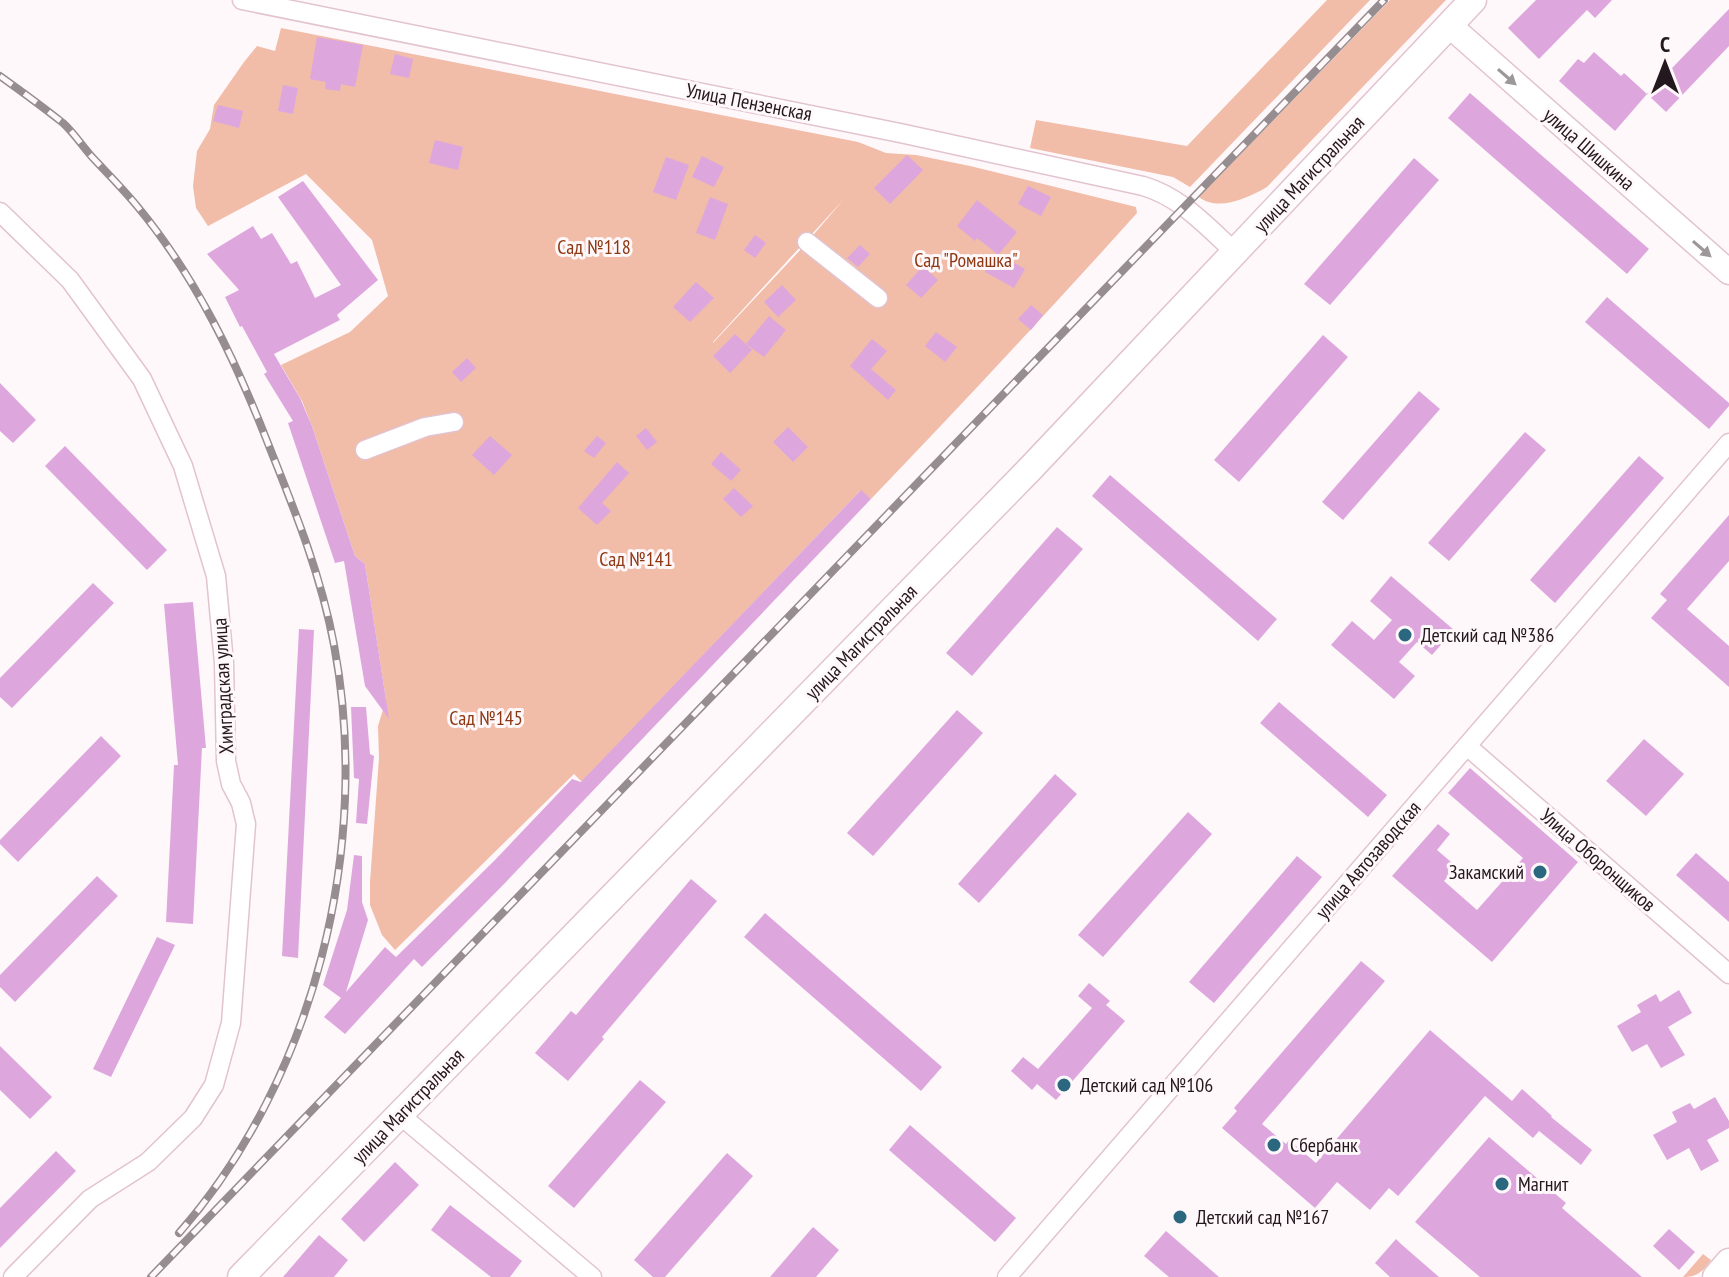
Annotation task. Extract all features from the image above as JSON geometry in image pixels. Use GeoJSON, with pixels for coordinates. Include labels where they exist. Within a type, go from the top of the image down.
{"type":"FeatureCollection","features":[{"type":"Feature","properties":{"kind":"main road","name":"улица Магистральная"},"geometry":{"type":"LineString","coordinates":[[241,1277],[1030,469],[1473,0]]}},
{"type":"Feature","properties":{"kind":"main road"},"geometry":{"type":"LineString","coordinates":[[1716,1277],[1729,1262]]}},
{"type":"Feature","properties":{"kind":"street","name":"Улица Пензенская"},"geometry":{"type":"LineString","coordinates":[[242,0],[900,133],[1143,186],[1167,195],[1184,206],[1235,252]]}},
{"type":"Feature","properties":{"kind":"street","name":"улица Шишкина"},"geometry":{"type":"LineString","coordinates":[[1449,25],[1729,272]]}},
{"type":"Feature","properties":{"kind":"street","name":"Химградская улица"},"geometry":{"type":"LineString","coordinates":[[0,212],[70,280],[142,379],[183,466],[216,576],[224,663],[226,761],[246,824],[231,1023],[214,1085],[193,1118],[148,1162],[90,1199],[13,1277]]}},
{"type":"Feature","properties":{"kind":"street"},"geometry":{"type":"LineString","coordinates":[[807,242],[878,298]]}},
{"type":"Feature","properties":{"kind":"street"},"geometry":{"type":"LineString","coordinates":[[365,450],[425,427],[454,422]]}},
{"type":"Feature","properties":{"kind":"street","name":"улица Автозаводская"},"geometry":{"type":"LineString","coordinates":[[1007,1277],[1729,443]]}},
{"type":"Feature","properties":{"kind":"street","name":"Улица Оборонщиков"},"geometry":{"type":"LineString","coordinates":[[1467,746],[1729,974]]}},
{"type":"Feature","properties":{"kind":"street"},"geometry":{"type":"LineString","coordinates":[[400,1115],[592,1277]]}},
{"type":"Feature","properties":{"kind":"green space"},"geometry":{"type":"Polygon","coordinates":[[[1327,0],[1370,0],[1190,187],[1173,177],[1030,148],[1036,120],[1187,146],[1327,0]]]}},
{"type":"Feature","properties":{"kind":"green space"},"geometry":{"type":"Polygon","coordinates":[[[1390,0],[1446,0],[1267,187],[1242,199],[1224,203],[1199,197],[1390,0]]]}},
{"type":"Feature","properties":{"kind":"green space"},"geometry":{"type":"Polygon","coordinates":[[[281,28],[858,142],[886,153],[916,155],[970,166],[1136,207],[1137,213],[871,499],[860,491],[582,782],[574,774],[395,950],[382,935],[370,905],[379,758],[378,726],[386,700],[365,564],[355,556],[312,426],[302,401],[281,365],[350,332],[388,296],[372,240],[306,174],[208,226],[196,208],[193,186],[197,151],[210,129],[214,105],[257,46],[275,51],[281,28]],[[844,199],[713,343],[803,247],[844,199]]]}},
{"type":"Feature","properties":{"kind":"green space"},"geometry":{"type":"Polygon","coordinates":[[[1703,1254],[1711,1260],[1705,1267],[1696,1275],[1683,1277],[1703,1254]]]}},
{"type":"Feature","properties":{"kind":"building"},"geometry":{"type":"Polygon","coordinates":[[[1536,0],[1612,0],[1595,18],[1587,10],[1539,59],[1508,28],[1536,0]]]}},
{"type":"Feature","properties":{"kind":"building"},"geometry":{"type":"Polygon","coordinates":[[[1729,9],[1729,46],[1666,112],[1647,94],[1729,9]]]}},
{"type":"Feature","properties":{"kind":"building"},"geometry":{"type":"Polygon","coordinates":[[[317,37],[363,45],[355,87],[341,84],[340,91],[325,89],[326,82],[310,79],[317,37]]]}},
{"type":"Feature","properties":{"kind":"building"},"geometry":{"type":"Polygon","coordinates":[[[1594,52],[1647,94],[1615,131],[1559,81],[1578,59],[1584,63],[1594,52]]]}},
{"type":"Feature","properties":{"kind":"building"},"geometry":{"type":"Polygon","coordinates":[[[395,54],[413,59],[409,78],[390,74],[395,54]]]}},
{"type":"Feature","properties":{"kind":"building"},"geometry":{"type":"Polygon","coordinates":[[[283,85],[298,88],[293,114],[278,111],[283,85]]]}},
{"type":"Feature","properties":{"kind":"building"},"geometry":{"type":"Polygon","coordinates":[[[1470,93],[1649,249],[1627,274],[1448,118],[1470,93]]]}},
{"type":"Feature","properties":{"kind":"building"},"geometry":{"type":"Polygon","coordinates":[[[218,105],[243,111],[239,128],[213,121],[218,105]]]}},
{"type":"Feature","properties":{"kind":"building"},"geometry":{"type":"Polygon","coordinates":[[[435,140],[463,147],[458,170],[429,163],[435,140]]]}},
{"type":"Feature","properties":{"kind":"building"},"geometry":{"type":"Polygon","coordinates":[[[907,155],[923,170],[890,204],[874,188],[907,155]]]}},
{"type":"Feature","properties":{"kind":"building"},"geometry":{"type":"Polygon","coordinates":[[[702,156],[724,167],[714,187],[692,177],[702,156]]]}},
{"type":"Feature","properties":{"kind":"building"},"geometry":{"type":"Polygon","coordinates":[[[666,157],[689,165],[676,200],[653,192],[666,157]]]}},
{"type":"Feature","properties":{"kind":"building"},"geometry":{"type":"Polygon","coordinates":[[[1414,158],[1439,180],[1330,305],[1304,284],[1414,158]]]}},
{"type":"Feature","properties":{"kind":"building"},"geometry":{"type":"Polygon","coordinates":[[[303,181],[378,280],[337,315],[340,320],[274,354],[300,398],[355,556],[365,564],[389,719],[365,686],[344,561],[335,563],[288,423],[293,421],[264,374],[267,372],[225,297],[239,290],[207,254],[253,226],[261,239],[272,233],[291,264],[297,261],[315,298],[341,285],[278,197],[303,181]]]}},
{"type":"Feature","properties":{"kind":"building"},"geometry":{"type":"Polygon","coordinates":[[[1028,186],[1051,197],[1041,216],[1018,204],[1028,186]]]}},
{"type":"Feature","properties":{"kind":"building"},"geometry":{"type":"Polygon","coordinates":[[[710,197],[728,204],[715,240],[696,233],[710,197]]]}},
{"type":"Feature","properties":{"kind":"building"},"geometry":{"type":"Polygon","coordinates":[[[977,200],[1017,232],[999,254],[1025,269],[1014,288],[985,272],[996,253],[957,226],[977,200]]]}},
{"type":"Feature","properties":{"kind":"building"},"geometry":{"type":"Polygon","coordinates":[[[755,235],[766,243],[755,258],[744,250],[755,235]]]}},
{"type":"Feature","properties":{"kind":"building"},"geometry":{"type":"Polygon","coordinates":[[[860,245],[870,254],[858,267],[847,258],[860,245]]]}},
{"type":"Feature","properties":{"kind":"building"},"geometry":{"type":"Polygon","coordinates":[[[923,266],[938,280],[921,298],[906,285],[923,266]]]}},
{"type":"Feature","properties":{"kind":"building"},"geometry":{"type":"Polygon","coordinates":[[[696,282],[714,298],[690,322],[673,307],[696,282]]]}},
{"type":"Feature","properties":{"kind":"building"},"geometry":{"type":"Polygon","coordinates":[[[782,285],[796,300],[778,317],[764,302],[782,285]]]}},
{"type":"Feature","properties":{"kind":"building"},"geometry":{"type":"Polygon","coordinates":[[[1607,297],[1729,403],[1709,429],[1585,322],[1607,297]]]}},
{"type":"Feature","properties":{"kind":"building"},"geometry":{"type":"Polygon","coordinates":[[[1031,305],[1043,315],[1031,330],[1018,319],[1031,305]]]}},
{"type":"Feature","properties":{"kind":"building"},"geometry":{"type":"Polygon","coordinates":[[[769,316],[786,330],[764,357],[746,344],[769,316]]]}},
{"type":"Feature","properties":{"kind":"building"},"geometry":{"type":"Polygon","coordinates":[[[936,332],[957,347],[945,362],[925,346],[936,332]]]}},
{"type":"Feature","properties":{"kind":"building"},"geometry":{"type":"Polygon","coordinates":[[[735,334],[752,350],[730,373],[713,356],[735,334]]]}},
{"type":"Feature","properties":{"kind":"building"},"geometry":{"type":"Polygon","coordinates":[[[1323,335],[1348,357],[1239,482],[1214,460],[1323,335]]]}},
{"type":"Feature","properties":{"kind":"building"},"geometry":{"type":"Polygon","coordinates":[[[872,339],[887,351],[871,369],[896,390],[888,400],[850,366],[872,339]]]}},
{"type":"Feature","properties":{"kind":"building"},"geometry":{"type":"Polygon","coordinates":[[[467,358],[476,368],[461,382],[452,372],[467,358]]]}},
{"type":"Feature","properties":{"kind":"building"},"geometry":{"type":"Polygon","coordinates":[[[0,383],[36,420],[13,443],[0,431],[0,383]]]}},
{"type":"Feature","properties":{"kind":"building"},"geometry":{"type":"Polygon","coordinates":[[[1419,391],[1440,409],[1343,520],[1322,502],[1419,391]]]}},
{"type":"Feature","properties":{"kind":"building"},"geometry":{"type":"Polygon","coordinates":[[[788,427],[808,447],[793,462],[773,442],[788,427]]]}},
{"type":"Feature","properties":{"kind":"building"},"geometry":{"type":"Polygon","coordinates":[[[646,428],[657,442],[647,450],[636,436],[646,428]]]}},
{"type":"Feature","properties":{"kind":"building"},"geometry":{"type":"Polygon","coordinates":[[[1525,432],[1546,450],[1449,561],[1428,543],[1525,432]]]}},
{"type":"Feature","properties":{"kind":"building"},"geometry":{"type":"Polygon","coordinates":[[[490,436],[512,455],[494,475],[472,455],[490,436]]]}},
{"type":"Feature","properties":{"kind":"building"},"geometry":{"type":"Polygon","coordinates":[[[597,436],[606,443],[594,458],[584,451],[597,436]]]}},
{"type":"Feature","properties":{"kind":"building"},"geometry":{"type":"Polygon","coordinates":[[[65,446],[167,550],[147,570],[45,466],[65,446]]]}},
{"type":"Feature","properties":{"kind":"building"},"geometry":{"type":"Polygon","coordinates":[[[721,452],[741,470],[731,481],[711,464],[721,452]]]}},
{"type":"Feature","properties":{"kind":"building"},"geometry":{"type":"Polygon","coordinates":[[[1639,456],[1664,478],[1555,603],[1530,580],[1639,456]]]}},
{"type":"Feature","properties":{"kind":"building"},"geometry":{"type":"Polygon","coordinates":[[[617,462],[629,473],[602,503],[611,511],[597,525],[578,508],[617,462]]]}},
{"type":"Feature","properties":{"kind":"building"},"geometry":{"type":"Polygon","coordinates":[[[1110,475],[1277,619],[1258,641],[1092,496],[1110,475]]]}},
{"type":"Feature","properties":{"kind":"building"},"geometry":{"type":"Polygon","coordinates":[[[734,488],[753,506],[741,517],[723,499],[734,488]]]}},
{"type":"Feature","properties":{"kind":"building"},"geometry":{"type":"Polygon","coordinates":[[[861,490],[871,499],[422,967],[414,959],[345,1034],[324,1017],[341,998],[323,985],[347,910],[354,855],[362,856],[362,902],[368,920],[346,992],[385,947],[396,957],[572,779],[581,782],[861,490]]]}},
{"type":"Feature","properties":{"kind":"building"},"geometry":{"type":"Polygon","coordinates":[[[1729,515],[1729,561],[1687,609],[1729,646],[1729,687],[1651,618],[1667,600],[1660,594],[1729,515]]]}},
{"type":"Feature","properties":{"kind":"building"},"geometry":{"type":"Polygon","coordinates":[[[1057,527],[1083,549],[972,676],[946,653],[1057,527]]]}},
{"type":"Feature","properties":{"kind":"building"},"geometry":{"type":"Polygon","coordinates":[[[1391,576],[1454,630],[1432,655],[1417,642],[1399,662],[1415,676],[1394,699],[1331,645],[1352,621],[1374,640],[1392,620],[1370,601],[1391,576]]]}},
{"type":"Feature","properties":{"kind":"building"},"geometry":{"type":"Polygon","coordinates":[[[93,583],[114,603],[12,708],[0,697],[0,678],[93,583]]]}},
{"type":"Feature","properties":{"kind":"building"},"geometry":{"type":"Polygon","coordinates":[[[193,602],[206,748],[202,748],[193,924],[166,922],[174,765],[178,765],[164,604],[193,602]]]}},
{"type":"Feature","properties":{"kind":"building"},"geometry":{"type":"Polygon","coordinates":[[[299,629],[314,630],[298,958],[282,956],[299,629]]]}},
{"type":"Feature","properties":{"kind":"building"},"geometry":{"type":"Polygon","coordinates":[[[1279,702],[1387,795],[1368,817],[1260,723],[1279,702]]]}},
{"type":"Feature","properties":{"kind":"building"},"geometry":{"type":"Polygon","coordinates":[[[351,707],[366,707],[370,754],[374,756],[367,824],[356,823],[359,779],[354,778],[351,707]]]}},
{"type":"Feature","properties":{"kind":"building"},"geometry":{"type":"Polygon","coordinates":[[[957,710],[983,733],[873,856],[847,833],[957,710]]]}},
{"type":"Feature","properties":{"kind":"building"},"geometry":{"type":"Polygon","coordinates":[[[101,736],[121,756],[18,862],[0,844],[0,840],[101,736]]]}},
{"type":"Feature","properties":{"kind":"building"},"geometry":{"type":"Polygon","coordinates":[[[1644,739],[1684,774],[1646,816],[1606,781],[1644,739]]]}},
{"type":"Feature","properties":{"kind":"building","name":"Закамский"},"geometry":{"type":"Polygon","coordinates":[[[1470,768],[1578,862],[1492,962],[1392,876],[1438,824],[1450,834],[1437,850],[1457,867],[1444,881],[1477,910],[1523,858],[1448,793],[1470,768]]]}},
{"type":"Feature","properties":{"kind":"building"},"geometry":{"type":"Polygon","coordinates":[[[1055,774],[1077,794],[979,903],[958,884],[1055,774]]]}},
{"type":"Feature","properties":{"kind":"building"},"geometry":{"type":"Polygon","coordinates":[[[1188,812],[1212,834],[1103,957],[1078,935],[1188,812]]]}},
{"type":"Feature","properties":{"kind":"building"},"geometry":{"type":"Polygon","coordinates":[[[1696,853],[1729,882],[1729,922],[1676,875],[1696,853]]]}},
{"type":"Feature","properties":{"kind":"building"},"geometry":{"type":"Polygon","coordinates":[[[1297,856],[1322,877],[1214,1003],[1189,982],[1297,856]]]}},
{"type":"Feature","properties":{"kind":"building"},"geometry":{"type":"Polygon","coordinates":[[[97,876],[118,896],[15,1002],[0,987],[0,975],[97,876]]]}},
{"type":"Feature","properties":{"kind":"building"},"geometry":{"type":"Polygon","coordinates":[[[691,879],[717,901],[568,1081],[535,1053],[571,1011],[576,1015],[691,879]]]}},
{"type":"Feature","properties":{"kind":"building"},"geometry":{"type":"Polygon","coordinates":[[[765,913],[942,1067],[921,1091],[744,937],[765,913]]]}},
{"type":"Feature","properties":{"kind":"building"},"geometry":{"type":"Polygon","coordinates":[[[157,937],[175,945],[111,1077],[93,1069],[157,937]]]}},
{"type":"Feature","properties":{"kind":"building"},"geometry":{"type":"Polygon","coordinates":[[[1361,961],[1385,981],[1262,1124],[1286,1144],[1289,1140],[1316,1163],[1430,1030],[1512,1101],[1522,1089],[1592,1150],[1581,1165],[1539,1131],[1533,1138],[1485,1096],[1398,1196],[1389,1188],[1370,1210],[1337,1182],[1315,1208],[1222,1128],[1237,1111],[1234,1108],[1361,961]]]}},
{"type":"Feature","properties":{"kind":"building"},"geometry":{"type":"Polygon","coordinates":[[[1089,983],[1110,1001],[1106,1005],[1125,1021],[1056,1100],[1037,1084],[1032,1090],[1011,1071],[1023,1057],[1038,1069],[1092,1008],[1078,996],[1089,983]]]}},
{"type":"Feature","properties":{"kind":"building"},"geometry":{"type":"Polygon","coordinates":[[[1679,990],[1692,1013],[1668,1027],[1685,1055],[1661,1068],[1647,1044],[1632,1052],[1617,1026],[1641,1012],[1637,1005],[1656,994],[1660,1002],[1679,990]]]}},
{"type":"Feature","properties":{"kind":"building"},"geometry":{"type":"Polygon","coordinates":[[[0,1046],[52,1097],[30,1119],[0,1090],[0,1046]]]}},
{"type":"Feature","properties":{"kind":"building"},"geometry":{"type":"Polygon","coordinates":[[[640,1080],[666,1102],[574,1208],[548,1186],[640,1080]]]}},
{"type":"Feature","properties":{"kind":"building"},"geometry":{"type":"Polygon","coordinates":[[[1715,1097],[1729,1121],[1729,1128],[1707,1140],[1719,1161],[1701,1171],[1689,1148],[1667,1160],[1653,1135],[1677,1122],[1672,1112],[1690,1103],[1694,1109],[1715,1097]]]}},
{"type":"Feature","properties":{"kind":"building"},"geometry":{"type":"Polygon","coordinates":[[[910,1125],[1016,1218],[995,1242],[889,1150],[910,1125]]]}},
{"type":"Feature","properties":{"kind":"building"},"geometry":{"type":"Polygon","coordinates":[[[1489,1137],[1566,1203],[1562,1208],[1642,1277],[1480,1277],[1415,1222],[1489,1137]]]}},
{"type":"Feature","properties":{"kind":"building"},"geometry":{"type":"Polygon","coordinates":[[[56,1151],[76,1171],[0,1248],[0,1208],[56,1151]]]}},
{"type":"Feature","properties":{"kind":"building"},"geometry":{"type":"Polygon","coordinates":[[[727,1153],[753,1176],[665,1277],[653,1277],[634,1260],[727,1153]]]}},
{"type":"Feature","properties":{"kind":"building"},"geometry":{"type":"Polygon","coordinates":[[[395,1162],[419,1185],[364,1242],[341,1219],[395,1162]]]}},
{"type":"Feature","properties":{"kind":"building"},"geometry":{"type":"Polygon","coordinates":[[[450,1205],[522,1261],[510,1277],[491,1277],[431,1230],[450,1205]]]}},
{"type":"Feature","properties":{"kind":"building"},"geometry":{"type":"Polygon","coordinates":[[[813,1227],[839,1250],[816,1277],[770,1277],[813,1227]]]}},
{"type":"Feature","properties":{"kind":"building"},"geometry":{"type":"Polygon","coordinates":[[[1669,1229],[1695,1252],[1679,1270],[1653,1246],[1669,1229]]]}},
{"type":"Feature","properties":{"kind":"building"},"geometry":{"type":"Polygon","coordinates":[[[1166,1231],[1219,1277],[1169,1277],[1144,1256],[1166,1231]]]}},
{"type":"Feature","properties":{"kind":"building"},"geometry":{"type":"Polygon","coordinates":[[[319,1235],[348,1260],[334,1277],[283,1277],[319,1235]]]}},
{"type":"Feature","properties":{"kind":"building"},"geometry":{"type":"Polygon","coordinates":[[[1396,1239],[1439,1277],[1390,1277],[1375,1263],[1396,1239]]]}},
{"type":"Feature","properties":{"kind":"railway"},"geometry":{"type":"LineString","coordinates":[[151,1277],[1384,0]]}},
{"type":"Feature","properties":{"kind":"railway"},"geometry":{"type":"LineString","coordinates":[[0,76],[71,131],[137,206],[196,291],[243,383],[288,495],[315,568],[334,645],[344,722],[345,800],[338,879],[322,956],[298,1032],[266,1104],[226,1171],[179,1233]]}},
{"type":"Feature","properties":{"kind":"place","name":"Детский сад №386"},"geometry":{"type":"Point","coordinates":[1405,635]}},
{"type":"Feature","properties":{"kind":"place","name":"Закамский"},"geometry":{"type":"Point","coordinates":[1540,872]}},
{"type":"Feature","properties":{"kind":"place","name":"Детский сад №106"},"geometry":{"type":"Point","coordinates":[1064,1085]}},
{"type":"Feature","properties":{"kind":"place","name":"Сбербанк"},"geometry":{"type":"Point","coordinates":[1274,1145]}},
{"type":"Feature","properties":{"kind":"place","name":"Магнит"},"geometry":{"type":"Point","coordinates":[1502,1184]}},
{"type":"Feature","properties":{"kind":"place","name":"Детский сад №167"},"geometry":{"type":"Point","coordinates":[1180,1217]}},
{"type":"Feature","properties":{"kind":"park label","name":"Сад №118"},"geometry":{"type":"Point","coordinates":[594,247]}},
{"type":"Feature","properties":{"kind":"park label","name":"Сад \"Ромашка\""},"geometry":{"type":"Point","coordinates":[966,260]}},
{"type":"Feature","properties":{"kind":"park label","name":"Сад №141"},"geometry":{"type":"Point","coordinates":[636,559]}},
{"type":"Feature","properties":{"kind":"park label","name":"Сад №145"},"geometry":{"type":"Point","coordinates":[486,718]}}]}
